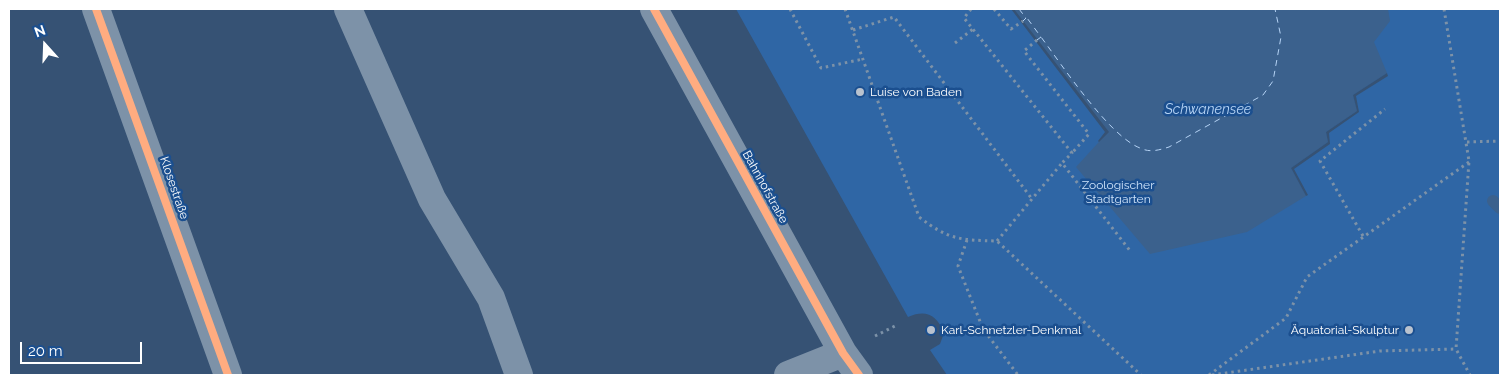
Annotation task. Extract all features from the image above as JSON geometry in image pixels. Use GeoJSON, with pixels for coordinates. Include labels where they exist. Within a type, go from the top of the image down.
{"type":"FeatureCollection","features":[{"type":"Feature","properties":{"kind":"street","name":"Klosestraße"},"geometry":{"type":"LineString","coordinates":[[96,9],[228,375]]}},
{"type":"Feature","properties":{"kind":"street"},"geometry":{"type":"LineString","coordinates":[[348,9],[432,199],[491,298],[519,375]]}},
{"type":"Feature","properties":{"kind":"street","name":"Bahnhofstraße"},"geometry":{"type":"LineString","coordinates":[[654,9],[844,353],[859,375]]}},
{"type":"Feature","properties":{"kind":"street"},"geometry":{"type":"LineString","coordinates":[[788,375],[844,353]]}},
{"type":"Feature","properties":{"kind":"path"},"geometry":{"type":"LineString","coordinates":[[790,9],[821,68],[863,59]]}},
{"type":"Feature","properties":{"kind":"path"},"geometry":{"type":"LineString","coordinates":[[845,9],[919,217],[941,233],[967,240],[997,240],[1141,375]]}},
{"type":"Feature","properties":{"kind":"path"},"geometry":{"type":"LineString","coordinates":[[971,9],[964,18],[1072,153]]}},
{"type":"Feature","properties":{"kind":"path"},"geometry":{"type":"LineString","coordinates":[[994,9],[1011,29],[1023,20]]}},
{"type":"Feature","properties":{"kind":"path"},"geometry":{"type":"LineString","coordinates":[[1444,9],[1469,161],[1456,349],[1470,375]]}},
{"type":"Feature","properties":{"kind":"path"},"geometry":{"type":"LineString","coordinates":[[853,30],[894,17],[1032,199]]}},
{"type":"Feature","properties":{"kind":"path"},"geometry":{"type":"LineString","coordinates":[[955,43],[972,29]]}},
{"type":"Feature","properties":{"kind":"path"},"geometry":{"type":"LineString","coordinates":[[997,240],[1089,134],[1024,51],[1038,40]]}},
{"type":"Feature","properties":{"kind":"path"},"geometry":{"type":"LineString","coordinates":[[1363,236],[1320,161],[1385,109]]}},
{"type":"Feature","properties":{"kind":"path"},"geometry":{"type":"LineString","coordinates":[[1467,142],[1500,141]]}},
{"type":"Feature","properties":{"kind":"path"},"geometry":{"type":"LineString","coordinates":[[1209,375],[1286,318],[1307,277],[1469,161]]}},
{"type":"Feature","properties":{"kind":"path"},"geometry":{"type":"LineString","coordinates":[[1062,163],[1131,252]]}},
{"type":"Feature","properties":{"kind":"path"},"geometry":{"type":"LineString","coordinates":[[967,240],[958,266],[983,329],[1018,375]]}},
{"type":"Feature","properties":{"kind":"path"},"geometry":{"type":"LineString","coordinates":[[1209,375],[1380,351],[1456,349]]}},
{"type":"Feature","properties":{"kind":"green space","name":"Zoologischer Stadtgarten"},"geometry":{"type":"Polygon","coordinates":[[[736,9],[1500,9],[1500,375],[947,375],[930,350],[940,344],[944,333],[941,327],[930,315],[920,314],[908,317],[736,9]]]}},
{"type":"Feature","properties":{"kind":"water","name":"Schwanensee"},"geometry":{"type":"Polygon","coordinates":[[[1014,9],[1388,9],[1390,21],[1374,42],[1387,73],[1353,95],[1357,111],[1326,132],[1328,142],[1291,168],[1306,196],[1247,232],[1150,254],[1076,167],[1108,132],[1014,9]]]}},
{"type":"Feature","properties":{"kind":"pier"},"geometry":{"type":"Polygon","coordinates":[[[1011,9],[1014,9],[1109,132],[1099,142],[1105,132],[1011,9]]]}},
{"type":"Feature","properties":{"kind":"pier"},"geometry":{"type":"Polygon","coordinates":[[[1387,73],[1388,76],[1356,96],[1359,112],[1329,133],[1330,144],[1294,169],[1308,195],[1306,196],[1291,168],[1328,142],[1326,132],[1357,111],[1353,95],[1387,73]]]}},
{"type":"Feature","properties":{"kind":"waterway"},"geometry":{"type":"LineString","coordinates":[[1493,201],[1500,208]]}},
{"type":"Feature","properties":{"kind":"ferry route"},"geometry":{"type":"LineString","coordinates":[[1019,9],[1026,18],[1023,21],[1027,18],[1041,37],[1037,40],[1041,37],[1073,81],[1114,130],[1140,148],[1151,151],[1169,147],[1263,95],[1273,81],[1281,37],[1275,9]]}},
{"type":"Feature","properties":{"kind":"cycle path"},"geometry":{"type":"LineString","coordinates":[[96,9],[228,375]]}},
{"type":"Feature","properties":{"kind":"cycle path"},"geometry":{"type":"LineString","coordinates":[[654,9],[843,353],[859,375]]}},
{"type":"Feature","properties":{"kind":"place","name":"Luise von Baden"},"geometry":{"type":"Point","coordinates":[860,92]}},
{"type":"Feature","properties":{"kind":"place","name":"Karl-Schnetzler-Denkmal"},"geometry":{"type":"Point","coordinates":[931,330]}},
{"type":"Feature","properties":{"kind":"place","name":"Äquatorial-Skulptur"},"geometry":{"type":"Point","coordinates":[1409,330]}}]}
